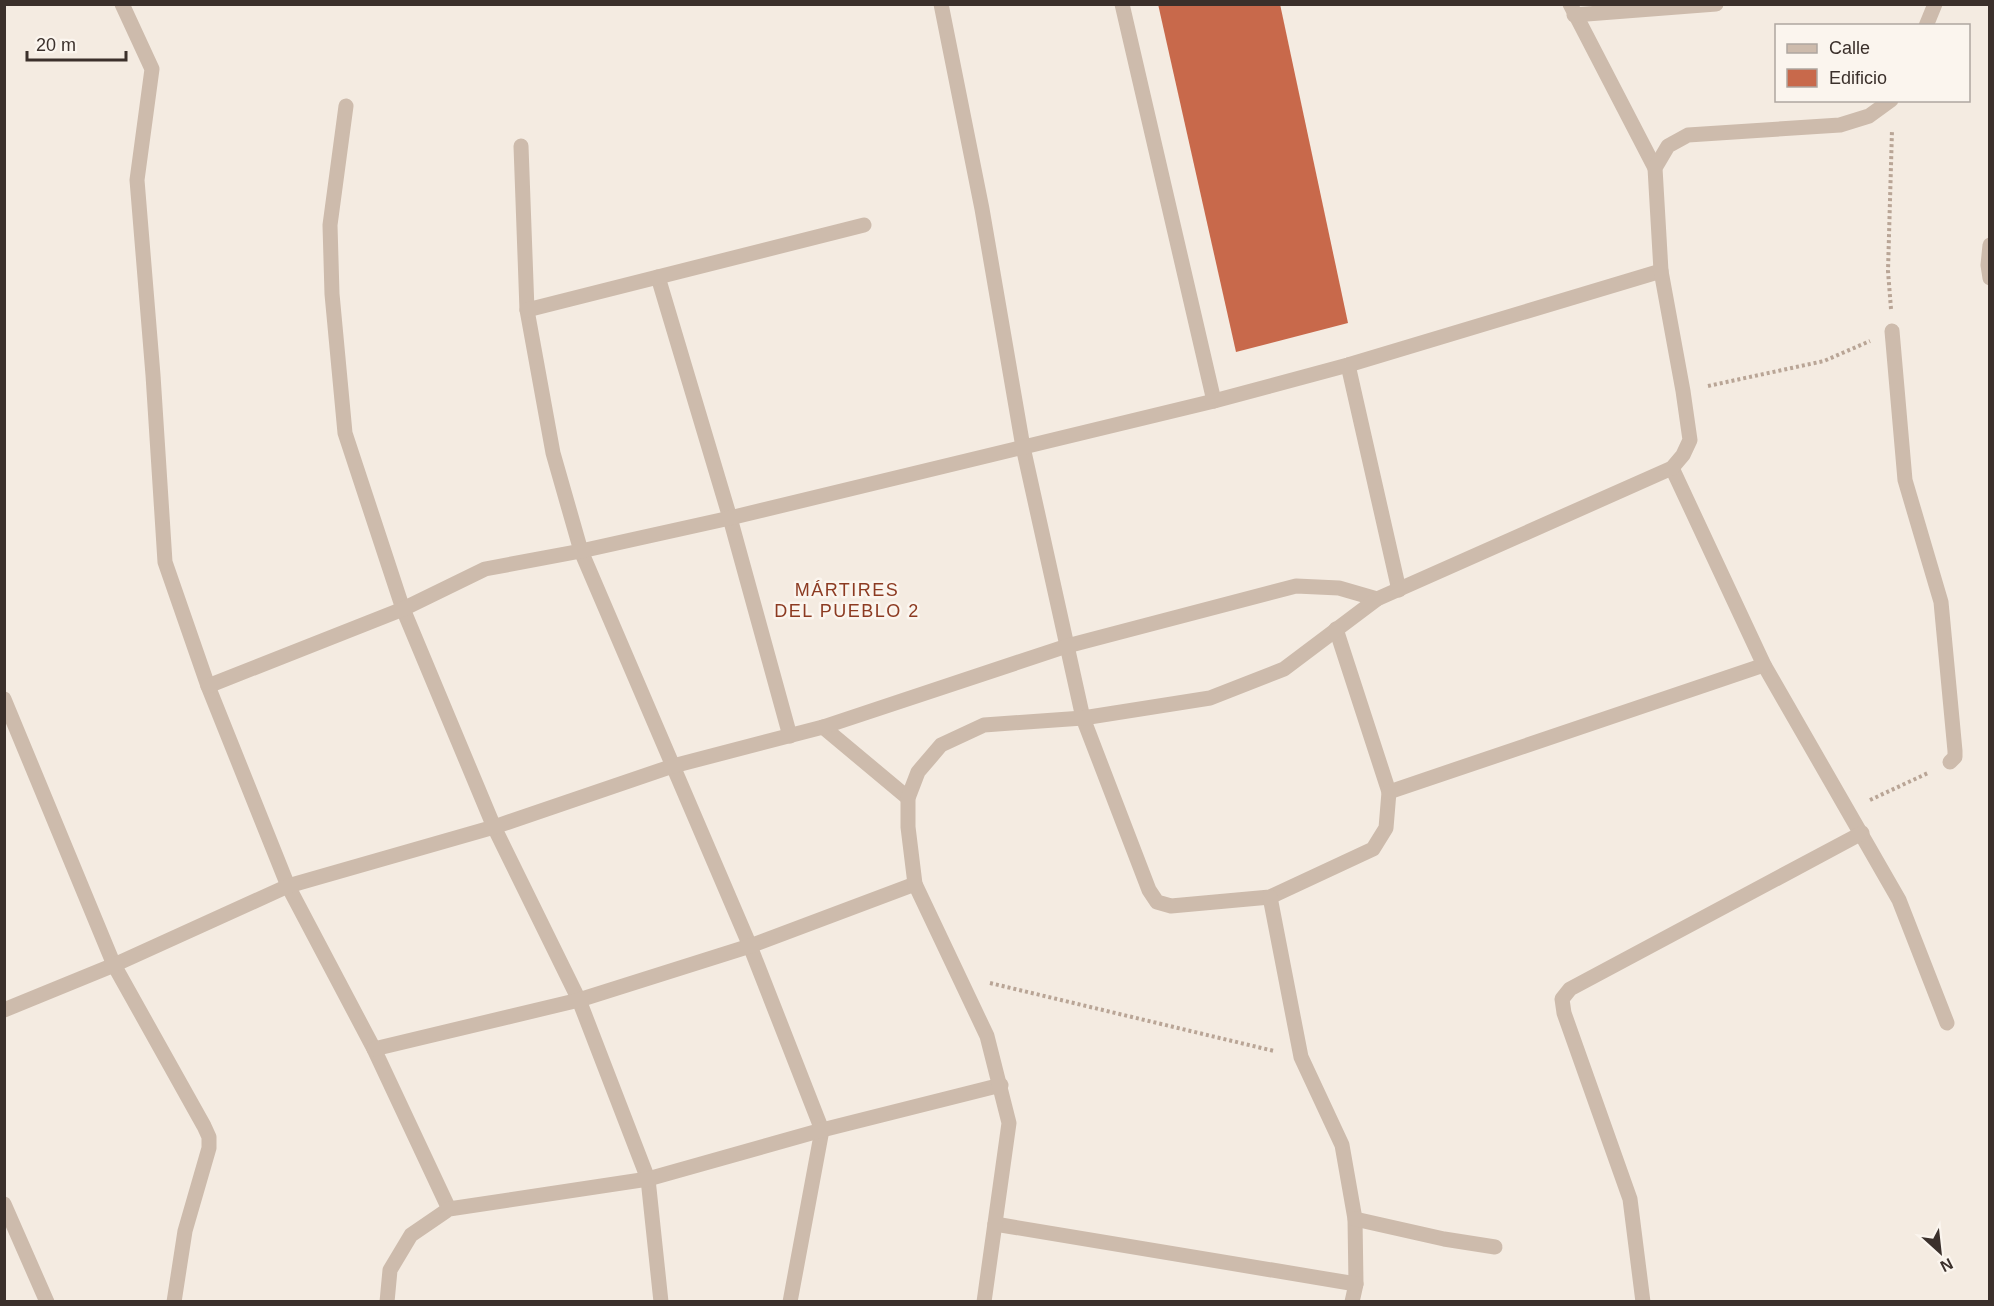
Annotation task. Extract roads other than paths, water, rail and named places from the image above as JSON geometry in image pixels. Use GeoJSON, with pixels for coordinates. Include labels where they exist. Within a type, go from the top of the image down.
{"type":"FeatureCollection","features":[{"type":"Feature","properties":{"kind":"street"},"geometry":{"type":"LineString","coordinates":[[122,4],[152,69],[137,180],[165,562],[208,686],[288,886],[374,1049],[449,1209]]}},
{"type":"Feature","properties":{"kind":"street"},"geometry":{"type":"LineString","coordinates":[[941,4],[982,209],[1023,447],[1083,718],[1149,890],[1157,902],[1171,906],[1270,897],[1373,849],[1386,828],[1389,792],[1336,629]]}},
{"type":"Feature","properties":{"kind":"street"},"geometry":{"type":"LineString","coordinates":[[1122,4],[1214,401]]}},
{"type":"Feature","properties":{"kind":"street"},"geometry":{"type":"LineString","coordinates":[[984,1302],[1009,1123],[987,1036],[915,884],[908,827],[908,798],[918,772],[941,745],[984,725],[1083,718],[1210,698],[1284,669],[1377,599],[1672,468],[1683,455],[1690,440],[1662,271],[1655,168],[1572,10],[1716,4]]}},
{"type":"Feature","properties":{"kind":"street"},"geometry":{"type":"LineString","coordinates":[[1927,24],[1935,4]]}},
{"type":"Feature","properties":{"kind":"street"},"geometry":{"type":"LineString","coordinates":[[1655,168],[1668,146],[1688,135],[1840,124],[1869,116],[1887,102]]}},
{"type":"Feature","properties":{"kind":"street"},"geometry":{"type":"LineString","coordinates":[[346,106],[330,225],[332,294],[345,433],[404,609],[494,827],[579,1000],[648,1179],[661,1302]]}},
{"type":"Feature","properties":{"kind":"street"},"geometry":{"type":"LineString","coordinates":[[520,146],[527,310],[553,453],[581,551],[750,946],[822,1130],[790,1302]]}},
{"type":"Feature","properties":{"kind":"street"},"geometry":{"type":"LineString","coordinates":[[527,310],[864,225]]}},
{"type":"Feature","properties":{"kind":"street"},"geometry":{"type":"LineString","coordinates":[[1989,245],[1989,278]]}},
{"type":"Feature","properties":{"kind":"street"},"geometry":{"type":"LineString","coordinates":[[208,686],[404,609],[485,569],[581,551],[730,518],[1214,401],[1348,364],[1662,271]]}},
{"type":"Feature","properties":{"kind":"street"},"geometry":{"type":"LineString","coordinates":[[658,277],[730,518],[790,736]]}},
{"type":"Feature","properties":{"kind":"street"},"geometry":{"type":"LineString","coordinates":[[1892,331],[1905,480],[1941,602],[1955,751],[1955,758],[1950,762]]}},
{"type":"Feature","properties":{"kind":"street"},"geometry":{"type":"LineString","coordinates":[[1348,364],[1398,590]]}},
{"type":"Feature","properties":{"kind":"street"},"geometry":{"type":"LineString","coordinates":[[1672,468],[1764,665],[1899,900],[1947,1023]]}},
{"type":"Feature","properties":{"kind":"street"},"geometry":{"type":"LineString","coordinates":[[4,1010],[114,964],[288,886],[494,827],[673,766],[823,727],[1067,646],[1296,586],[1339,588],[1377,599]]}},
{"type":"Feature","properties":{"kind":"street"},"geometry":{"type":"LineString","coordinates":[[1389,792],[1764,665]]}},
{"type":"Feature","properties":{"kind":"street"},"geometry":{"type":"LineString","coordinates":[[4,699],[114,964],[209,1137],[209,1148],[184,1231],[174,1302]]}},
{"type":"Feature","properties":{"kind":"street"},"geometry":{"type":"LineString","coordinates":[[823,727],[908,798]]}},
{"type":"Feature","properties":{"kind":"street"},"geometry":{"type":"LineString","coordinates":[[1643,1302],[1630,1199],[1564,1013],[1562,999],[1570,988],[1862,833]]}},
{"type":"Feature","properties":{"kind":"street"},"geometry":{"type":"LineString","coordinates":[[374,1049],[579,1000],[750,946],[915,884]]}},
{"type":"Feature","properties":{"kind":"street"},"geometry":{"type":"LineString","coordinates":[[1270,897],[1301,1057],[1342,1145],[1354,1219],[1356,1284],[1352,1302]]}},
{"type":"Feature","properties":{"kind":"street"},"geometry":{"type":"LineString","coordinates":[[387,1302],[390,1270],[411,1235],[449,1209],[648,1179],[822,1130],[1001,1085]]}},
{"type":"Feature","properties":{"kind":"street"},"geometry":{"type":"LineString","coordinates":[[4,1204],[46,1302]]}},
{"type":"Feature","properties":{"kind":"street"},"geometry":{"type":"LineString","coordinates":[[1354,1219],[1444,1239],[1495,1247]]}},
{"type":"Feature","properties":{"kind":"street"},"geometry":{"type":"LineString","coordinates":[[995,1224],[1356,1284]]}},
{"type":"Feature","properties":{"kind":"district","name":"MÁRTIRES DEL PUEBLO 2"},"geometry":{"type":"Point","coordinates":[847,600]}}]}
